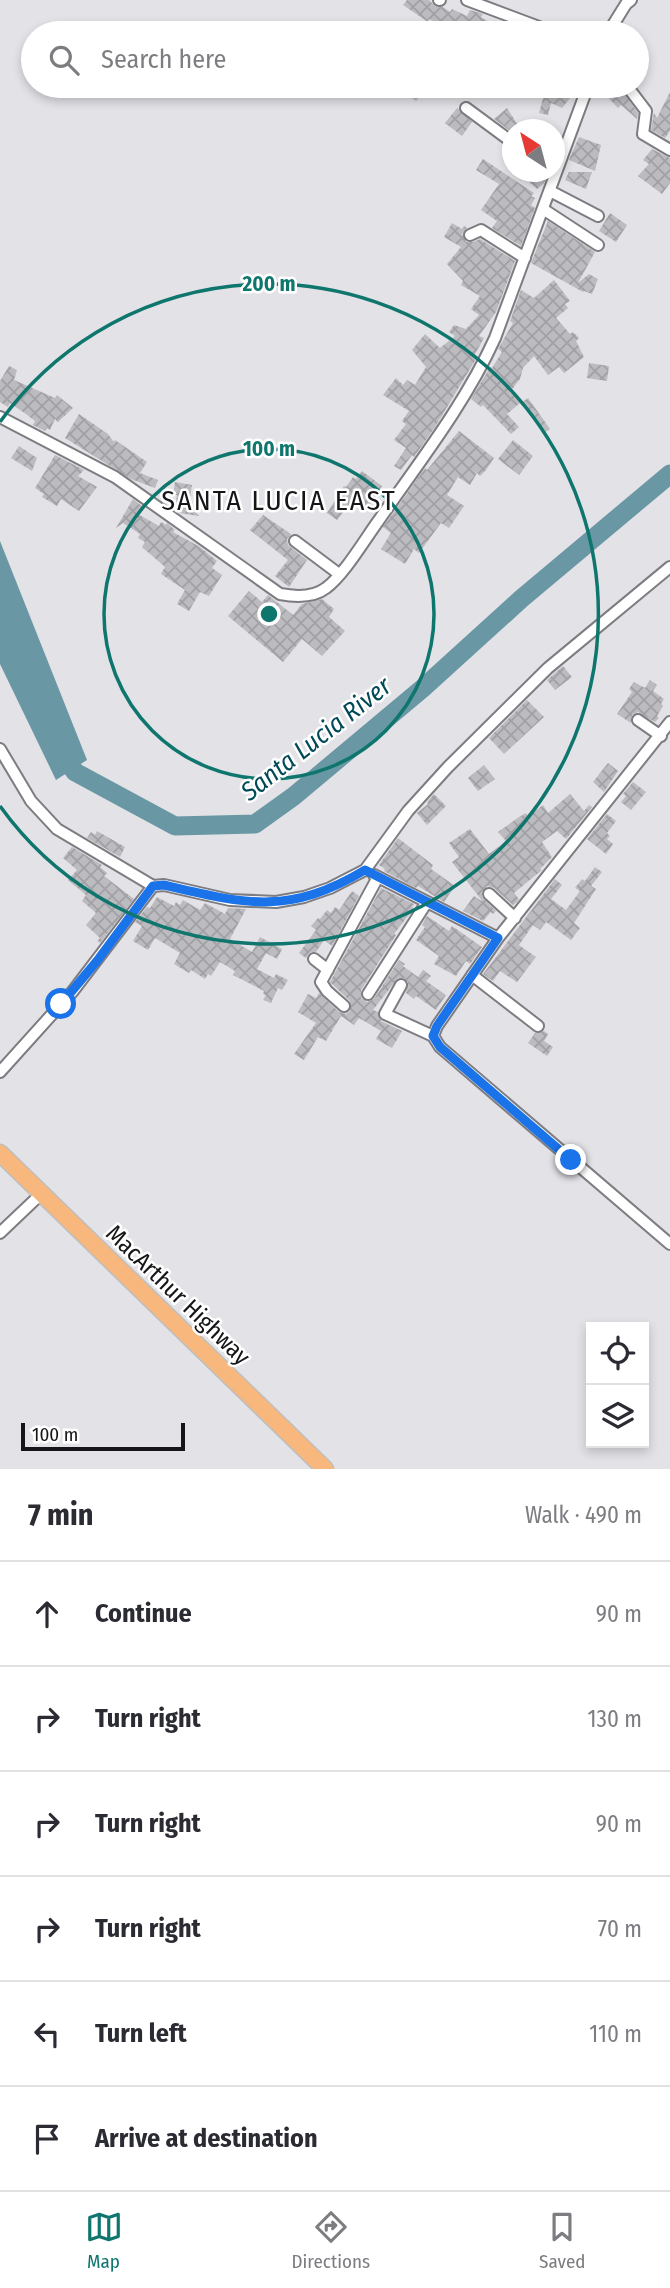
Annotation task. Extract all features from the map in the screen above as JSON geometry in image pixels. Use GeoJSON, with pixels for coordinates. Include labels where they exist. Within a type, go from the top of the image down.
{"type":"FeatureCollection","features":[{"type":"Feature","properties":{"kind":"highway","name":"MacArthur Highway"},"geometry":{"type":"LineString","coordinates":[[0,1153],[325,1469]]}},
{"type":"Feature","properties":{"kind":"street"},"geometry":{"type":"LineString","coordinates":[[467,0],[523,21]]}},
{"type":"Feature","properties":{"kind":"street"},"geometry":{"type":"LineString","coordinates":[[615,21],[631,0]]}},
{"type":"Feature","properties":{"kind":"street"},"geometry":{"type":"LineString","coordinates":[[565,145],[583,98]]}},
{"type":"Feature","properties":{"kind":"street"},"geometry":{"type":"LineString","coordinates":[[636,98],[646,111],[643,134],[670,149]]}},
{"type":"Feature","properties":{"kind":"street"},"geometry":{"type":"LineString","coordinates":[[466,108],[502,134]]}},
{"type":"Feature","properties":{"kind":"street"},"geometry":{"type":"LineString","coordinates":[[0,417],[115,477],[280,594],[307,596],[320,592],[339,574],[380,519],[474,381],[495,338],[552,182]]}},
{"type":"Feature","properties":{"kind":"street"},"geometry":{"type":"LineString","coordinates":[[550,191],[598,216]]}},
{"type":"Feature","properties":{"kind":"street"},"geometry":{"type":"LineString","coordinates":[[543,209],[598,245]]}},
{"type":"Feature","properties":{"kind":"street"},"geometry":{"type":"LineString","coordinates":[[470,235],[481,230],[525,258]]}},
{"type":"Feature","properties":{"kind":"street"},"geometry":{"type":"LineString","coordinates":[[295,541],[339,574]]}},
{"type":"Feature","properties":{"kind":"street"},"geometry":{"type":"LineString","coordinates":[[1,751],[31,801],[57,829],[153,886],[164,885],[230,900],[269,903],[304,897],[330,888],[365,870],[408,811],[475,740],[548,668],[670,567]]}},
{"type":"Feature","properties":{"kind":"street"},"geometry":{"type":"LineString","coordinates":[[638,720],[661,736]]}},
{"type":"Feature","properties":{"kind":"street"},"geometry":{"type":"LineString","coordinates":[[433,1036],[437,1026],[498,938],[670,722]]}},
{"type":"Feature","properties":{"kind":"street"},"geometry":{"type":"LineString","coordinates":[[365,870],[498,938]]}},
{"type":"Feature","properties":{"kind":"street"},"geometry":{"type":"LineString","coordinates":[[344,1006],[321,982],[378,877]]}},
{"type":"Feature","properties":{"kind":"street"},"geometry":{"type":"LineString","coordinates":[[0,1072],[73,991],[153,886]]}},
{"type":"Feature","properties":{"kind":"street"},"geometry":{"type":"LineString","coordinates":[[489,894],[515,918]]}},
{"type":"Feature","properties":{"kind":"street"},"geometry":{"type":"LineString","coordinates":[[368,994],[427,902]]}},
{"type":"Feature","properties":{"kind":"street"},"geometry":{"type":"LineString","coordinates":[[314,960],[328,970]]}},
{"type":"Feature","properties":{"kind":"street"},"geometry":{"type":"LineString","coordinates":[[472,975],[538,1026]]}},
{"type":"Feature","properties":{"kind":"street"},"geometry":{"type":"LineString","coordinates":[[401,985],[385,1014],[433,1036],[440,1047],[670,1244]]}},
{"type":"Feature","properties":{"kind":"street"},"geometry":{"type":"LineString","coordinates":[[0,1233],[42,1193]]}},
{"type":"Feature","properties":{"kind":"water"},"geometry":{"type":"Polygon","coordinates":[[[0,541],[87,760],[56,780],[0,664],[0,541]]]}},
{"type":"Feature","properties":{"kind":"building"},"geometry":{"type":"Polygon","coordinates":[[[407,0],[429,0],[436,7],[443,7],[450,12],[452,9],[467,16],[470,10],[483,14],[481,17],[487,21],[427,21],[403,5],[407,0]]]}},
{"type":"Feature","properties":{"kind":"building"},"geometry":{"type":"Polygon","coordinates":[[[670,92],[670,131],[665,138],[651,130],[654,113],[657,118],[670,92]]]}},
{"type":"Feature","properties":{"kind":"building"},"geometry":{"type":"Polygon","coordinates":[[[543,98],[570,98],[562,108],[551,103],[548,115],[539,113],[543,98]]]}},
{"type":"Feature","properties":{"kind":"building"},"geometry":{"type":"Polygon","coordinates":[[[608,98],[627,98],[638,113],[637,119],[621,105],[618,108],[608,98]]]}},
{"type":"Feature","properties":{"kind":"building"},"geometry":{"type":"Polygon","coordinates":[[[457,108],[472,122],[462,136],[445,123],[457,108]]]}},
{"type":"Feature","properties":{"kind":"building"},"geometry":{"type":"Polygon","coordinates":[[[507,108],[514,119],[502,119],[502,125],[494,119],[507,108]]]}},
{"type":"Feature","properties":{"kind":"building"},"geometry":{"type":"Polygon","coordinates":[[[579,137],[601,145],[595,171],[569,160],[579,137]]]}},
{"type":"Feature","properties":{"kind":"building"},"geometry":{"type":"Polygon","coordinates":[[[652,149],[670,158],[670,183],[662,194],[638,176],[649,164],[643,160],[652,149]]]}},
{"type":"Feature","properties":{"kind":"building"},"geometry":{"type":"Polygon","coordinates":[[[483,159],[502,172],[502,182],[518,182],[534,193],[531,196],[535,198],[531,205],[535,208],[521,246],[492,228],[497,221],[481,210],[499,184],[476,170],[483,159]]]}},
{"type":"Feature","properties":{"kind":"building"},"geometry":{"type":"Polygon","coordinates":[[[569,172],[592,172],[586,189],[565,180],[569,172]]]}},
{"type":"Feature","properties":{"kind":"building"},"geometry":{"type":"Polygon","coordinates":[[[529,182],[544,182],[537,189],[529,182]]]}},
{"type":"Feature","properties":{"kind":"building"},"geometry":{"type":"Polygon","coordinates":[[[610,213],[627,225],[616,242],[599,231],[610,213]]]}},
{"type":"Feature","properties":{"kind":"building"},"geometry":{"type":"Polygon","coordinates":[[[548,221],[595,252],[578,283],[589,274],[598,279],[592,294],[583,292],[531,263],[548,221]]]}},
{"type":"Feature","properties":{"kind":"building"},"geometry":{"type":"Polygon","coordinates":[[[452,223],[462,229],[464,226],[467,228],[462,234],[466,242],[480,239],[515,261],[496,312],[479,336],[484,338],[475,354],[476,359],[435,427],[414,457],[412,455],[401,470],[394,466],[406,448],[394,440],[406,424],[402,421],[409,411],[383,395],[396,378],[403,385],[407,380],[415,385],[426,367],[412,350],[425,334],[440,348],[455,336],[449,332],[454,325],[466,329],[479,315],[471,309],[480,296],[461,285],[463,281],[447,264],[461,247],[444,237],[452,223]]]}},
{"type":"Feature","properties":{"kind":"building"},"geometry":{"type":"Polygon","coordinates":[[[554,280],[570,301],[565,304],[568,308],[556,318],[570,334],[573,332],[579,338],[576,341],[584,357],[564,373],[559,367],[548,375],[534,356],[523,368],[520,379],[510,392],[521,402],[507,414],[519,427],[511,434],[483,405],[481,407],[471,399],[502,352],[498,349],[513,323],[510,321],[521,290],[534,298],[554,280]]]}},
{"type":"Feature","properties":{"kind":"building"},"geometry":{"type":"Polygon","coordinates":[[[589,363],[609,366],[607,381],[587,378],[589,363]]]}},
{"type":"Feature","properties":{"kind":"building"},"geometry":{"type":"Polygon","coordinates":[[[9,366],[17,370],[14,380],[55,398],[57,395],[73,408],[58,422],[55,419],[50,430],[47,428],[45,431],[33,425],[35,421],[26,414],[10,403],[8,407],[0,402],[0,381],[9,366]]]}},
{"type":"Feature","properties":{"kind":"building"},"geometry":{"type":"Polygon","coordinates":[[[528,398],[550,429],[544,433],[521,403],[528,398]]]}},
{"type":"Feature","properties":{"kind":"building"},"geometry":{"type":"Polygon","coordinates":[[[79,414],[108,434],[114,442],[115,440],[147,462],[140,473],[158,480],[155,488],[131,479],[65,438],[79,414]]]}},
{"type":"Feature","properties":{"kind":"building"},"geometry":{"type":"Polygon","coordinates":[[[459,431],[494,458],[480,476],[477,473],[470,485],[458,477],[447,495],[464,506],[449,528],[441,523],[419,553],[414,549],[405,564],[381,549],[391,533],[383,527],[425,468],[427,470],[459,431]]]}},
{"type":"Feature","properties":{"kind":"building"},"geometry":{"type":"Polygon","coordinates":[[[513,440],[533,456],[519,475],[498,459],[513,440]]]}},
{"type":"Feature","properties":{"kind":"building"},"geometry":{"type":"Polygon","coordinates":[[[19,446],[37,458],[32,471],[11,458],[19,446]]]}},
{"type":"Feature","properties":{"kind":"building"},"geometry":{"type":"Polygon","coordinates":[[[55,455],[84,470],[78,476],[97,487],[79,511],[61,499],[57,506],[42,497],[44,494],[35,488],[55,455]]]}},
{"type":"Feature","properties":{"kind":"building"},"geometry":{"type":"Polygon","coordinates":[[[362,471],[382,486],[367,509],[353,500],[337,520],[327,513],[344,486],[346,487],[353,477],[356,479],[362,471]]]}},
{"type":"Feature","properties":{"kind":"building"},"geometry":{"type":"Polygon","coordinates":[[[175,482],[192,485],[189,503],[199,516],[175,510],[175,482]]]}},
{"type":"Feature","properties":{"kind":"building"},"geometry":{"type":"Polygon","coordinates":[[[133,499],[144,508],[136,513],[159,526],[161,522],[166,525],[167,523],[175,530],[173,532],[200,547],[217,561],[212,568],[222,575],[209,596],[200,592],[189,611],[177,604],[185,590],[161,574],[165,567],[142,547],[145,542],[138,538],[140,534],[123,523],[116,528],[133,499]]]}},
{"type":"Feature","properties":{"kind":"building"},"geometry":{"type":"Polygon","coordinates":[[[263,515],[291,534],[287,539],[288,545],[307,560],[289,587],[275,576],[288,560],[250,530],[263,515]]]}},
{"type":"Feature","properties":{"kind":"building"},"geometry":{"type":"Polygon","coordinates":[[[249,591],[262,602],[268,595],[293,615],[302,604],[322,599],[334,609],[329,617],[345,631],[322,656],[302,639],[283,662],[228,616],[249,591]]]}},
{"type":"Feature","properties":{"kind":"building"},"geometry":{"type":"Polygon","coordinates":[[[563,666],[572,677],[555,690],[547,680],[563,666]]]}},
{"type":"Feature","properties":{"kind":"building"},"geometry":{"type":"Polygon","coordinates":[[[650,680],[657,685],[653,691],[664,699],[657,716],[659,718],[655,722],[638,712],[632,715],[631,723],[617,714],[632,692],[629,689],[634,682],[645,688],[650,680]]]}},
{"type":"Feature","properties":{"kind":"building"},"geometry":{"type":"Polygon","coordinates":[[[527,700],[544,717],[504,754],[489,738],[527,700]]]}},
{"type":"Feature","properties":{"kind":"building"},"geometry":{"type":"Polygon","coordinates":[[[608,763],[618,771],[604,792],[593,782],[608,763]]]}},
{"type":"Feature","properties":{"kind":"building"},"geometry":{"type":"Polygon","coordinates":[[[484,765],[495,779],[478,791],[468,778],[484,765]]]}},
{"type":"Feature","properties":{"kind":"building"},"geometry":{"type":"Polygon","coordinates":[[[633,782],[646,792],[631,810],[621,802],[626,796],[623,794],[633,782]]]}},
{"type":"Feature","properties":{"kind":"building"},"geometry":{"type":"Polygon","coordinates":[[[434,794],[446,806],[427,825],[417,813],[428,804],[434,794]]]}},
{"type":"Feature","properties":{"kind":"building"},"geometry":{"type":"Polygon","coordinates":[[[570,794],[584,811],[589,805],[592,807],[566,839],[557,831],[542,842],[552,857],[540,869],[542,870],[514,893],[519,899],[517,902],[513,905],[494,888],[487,886],[482,897],[496,911],[493,914],[491,912],[483,921],[463,911],[474,896],[483,902],[452,862],[459,857],[449,843],[470,829],[489,854],[506,841],[498,832],[543,805],[548,813],[570,794]]]}},
{"type":"Feature","properties":{"kind":"building"},"geometry":{"type":"Polygon","coordinates":[[[607,814],[616,821],[607,833],[610,836],[607,839],[613,844],[606,854],[587,839],[607,814]]]}},
{"type":"Feature","properties":{"kind":"building"},"geometry":{"type":"Polygon","coordinates":[[[97,831],[125,847],[120,857],[87,838],[91,832],[95,835],[97,831]]]}},
{"type":"Feature","properties":{"kind":"building"},"geometry":{"type":"Polygon","coordinates":[[[398,838],[433,865],[431,869],[455,886],[444,902],[418,886],[416,888],[384,871],[379,865],[398,838]]]}},
{"type":"Feature","properties":{"kind":"building"},"geometry":{"type":"Polygon","coordinates":[[[72,847],[102,865],[100,867],[107,873],[104,876],[134,899],[100,943],[97,941],[100,938],[86,925],[96,913],[82,901],[86,895],[68,880],[77,870],[63,858],[72,847]]]}},
{"type":"Feature","properties":{"kind":"building"},"geometry":{"type":"Polygon","coordinates":[[[595,867],[602,872],[591,886],[596,889],[574,923],[580,928],[571,940],[546,922],[540,930],[533,925],[519,945],[536,957],[517,982],[500,971],[493,981],[483,974],[555,879],[562,885],[551,899],[566,910],[580,891],[575,888],[582,879],[585,881],[595,867]]]}},
{"type":"Feature","properties":{"kind":"building"},"geometry":{"type":"Polygon","coordinates":[[[381,888],[414,904],[414,908],[394,934],[396,935],[361,990],[361,998],[367,1002],[374,999],[399,960],[418,977],[423,970],[431,976],[426,981],[446,995],[436,1010],[416,996],[414,999],[406,993],[408,982],[404,978],[398,978],[373,1010],[378,1012],[381,1021],[402,1031],[392,1048],[376,1039],[381,1031],[359,1018],[354,1025],[341,1016],[326,1041],[318,1037],[304,1060],[294,1054],[316,1023],[298,1012],[308,994],[316,998],[319,993],[339,1012],[346,1014],[350,1011],[350,1001],[330,982],[381,888]]]}},
{"type":"Feature","properties":{"kind":"building"},"geometry":{"type":"Polygon","coordinates":[[[352,891],[359,896],[332,946],[324,940],[316,952],[310,952],[306,958],[299,953],[316,930],[311,926],[327,910],[331,913],[335,907],[339,910],[352,891]]]}},
{"type":"Feature","properties":{"kind":"building"},"geometry":{"type":"Polygon","coordinates":[[[157,897],[174,906],[176,902],[180,905],[183,900],[200,910],[205,903],[225,914],[228,908],[246,909],[230,939],[252,952],[260,937],[282,949],[277,959],[266,953],[257,969],[274,978],[276,974],[288,980],[282,990],[278,988],[271,1003],[263,1000],[266,995],[263,994],[264,991],[233,975],[235,971],[220,962],[211,976],[208,974],[205,979],[174,964],[180,953],[155,938],[148,950],[133,941],[142,926],[135,922],[157,897]]]}},
{"type":"Feature","properties":{"kind":"building"},"geometry":{"type":"Polygon","coordinates":[[[427,916],[449,931],[452,926],[482,947],[470,964],[466,961],[456,976],[434,964],[439,956],[416,940],[425,927],[422,925],[427,916]]]}},
{"type":"Feature","properties":{"kind":"building"},"geometry":{"type":"Polygon","coordinates":[[[544,1031],[548,1034],[544,1041],[553,1047],[547,1056],[528,1043],[535,1033],[544,1031]]]}},
{"type":"Feature","properties":{"kind":"waterway","name":"Santa Lucia River"},"geometry":{"type":"LineString","coordinates":[[58,747],[75,772],[175,826],[255,824],[294,796],[423,688],[521,599],[670,474]]}},
{"type":"Feature","properties":{"kind":"district","name":"SANTA LUCIA EAST"},"geometry":{"type":"Point","coordinates":[279,500]}},
{"type":"Feature","properties":{"kind":"route"},"geometry":{"type":"LineString","coordinates":[[61,1004],[97,961],[142,898],[157,884],[230,900],[276,902],[304,897],[330,888],[365,870],[498,938],[437,1026],[433,1036],[440,1047],[571,1160]]}}]}
